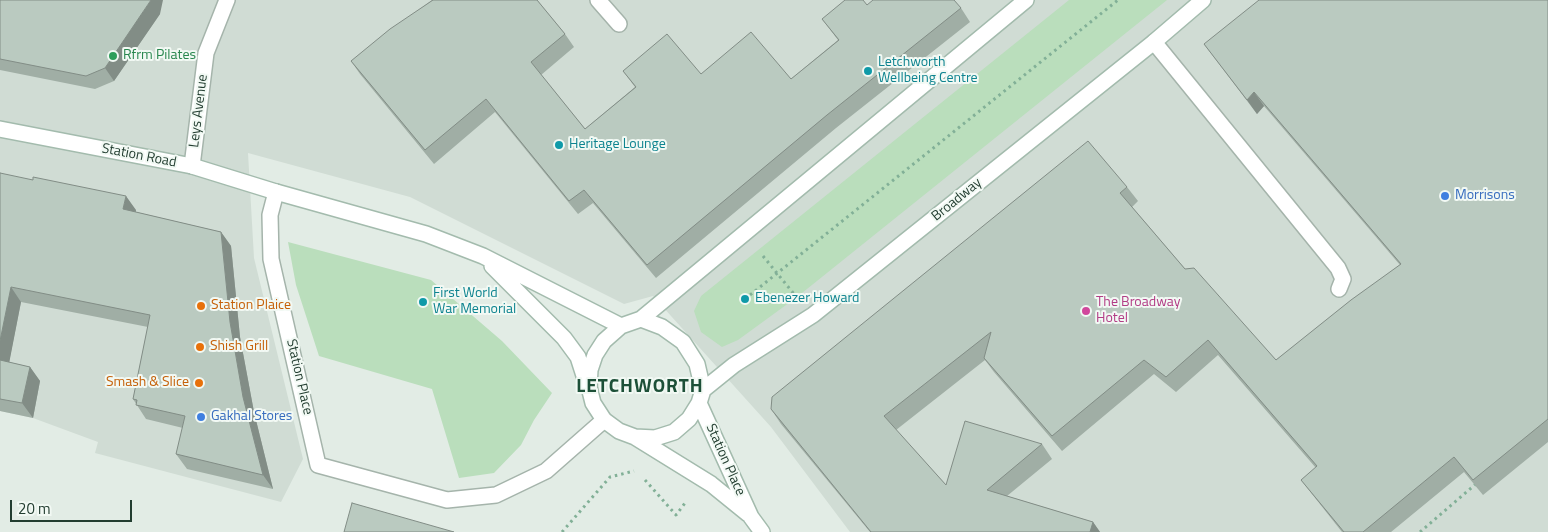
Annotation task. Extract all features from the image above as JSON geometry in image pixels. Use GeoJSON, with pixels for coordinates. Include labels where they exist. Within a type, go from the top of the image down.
{"type":"FeatureCollection","features":[{"type":"Feature","properties":{"kind":"street","name":"Leys Avenue"},"geometry":{"type":"LineString","coordinates":[[192,166],[206,53],[227,0]]}},
{"type":"Feature","properties":{"kind":"street"},"geometry":{"type":"LineString","coordinates":[[598,0],[619,24]]}},
{"type":"Feature","properties":{"kind":"street","name":"Broadway"},"geometry":{"type":"LineString","coordinates":[[701,396],[734,365],[812,315],[1154,42],[1203,0]]}},
{"type":"Feature","properties":{"kind":"street"},"geometry":{"type":"LineString","coordinates":[[593,403],[589,387],[590,370],[595,355],[604,341],[621,326],[641,319],[1020,2]]}},
{"type":"Feature","properties":{"kind":"street"},"geometry":{"type":"LineString","coordinates":[[1154,42],[1338,268],[1343,279],[1339,289]]}},
{"type":"Feature","properties":{"kind":"street","name":"Station Road"},"geometry":{"type":"LineString","coordinates":[[0,129],[192,166],[276,192]]}},
{"type":"Feature","properties":{"kind":"street"},"geometry":{"type":"LineString","coordinates":[[276,192],[426,234],[483,256],[621,326]]}},
{"type":"Feature","properties":{"kind":"street","name":"Station Place"},"geometry":{"type":"LineString","coordinates":[[276,192],[270,215],[271,259],[318,464],[447,500],[496,495],[546,471],[604,420]]}},
{"type":"Feature","properties":{"kind":"street"},"geometry":{"type":"LineString","coordinates":[[483,256],[564,338],[578,357],[593,403],[604,420],[619,431],[636,437],[655,438],[674,432],[689,420],[701,396],[697,364],[683,342],[662,327],[641,319]]}},
{"type":"Feature","properties":{"kind":"street","name":"Station Place"},"geometry":{"type":"LineString","coordinates":[[701,396],[751,517],[762,532]]}},
{"type":"Feature","properties":{"kind":"street","name":"Station Place"},"geometry":{"type":"LineString","coordinates":[[636,437],[711,484],[751,517]]}},
{"type":"Feature","properties":{"kind":"path"},"geometry":{"type":"LineString","coordinates":[[745,299],[1118,0]]}},
{"type":"Feature","properties":{"kind":"path"},"geometry":{"type":"LineString","coordinates":[[747,231],[776,273],[812,315]]}},
{"type":"Feature","properties":{"kind":"path"},"geometry":{"type":"LineString","coordinates":[[1420,532],[1479,482]]}},
{"type":"Feature","properties":{"kind":"shaded area"},"geometry":{"type":"Polygon","coordinates":[[[0,0],[1548,0],[1548,532],[850,532],[771,427],[653,296],[624,304],[410,197],[248,153],[254,258],[303,459],[281,502],[95,453],[98,442],[33,418],[0,411],[0,0]]]}},
{"type":"Feature","properties":{"kind":"green space"},"geometry":{"type":"Polygon","coordinates":[[[1069,0],[1167,0],[797,297],[738,340],[722,347],[701,332],[694,311],[701,296],[1069,0]]]}},
{"type":"Feature","properties":{"kind":"green space"},"geometry":{"type":"Polygon","coordinates":[[[288,242],[431,280],[502,341],[552,393],[534,420],[521,445],[494,473],[459,478],[432,389],[319,356],[296,285],[288,242]]]}},
{"type":"Feature","properties":{"kind":"building"},"geometry":{"type":"Polygon","coordinates":[[[0,0],[151,0],[105,68],[86,76],[0,59],[0,0]]]}},
{"type":"Feature","properties":{"kind":"building"},"geometry":{"type":"Polygon","coordinates":[[[433,0],[537,0],[565,34],[531,62],[585,129],[636,87],[623,71],[667,34],[701,74],[751,32],[791,79],[839,40],[822,19],[845,0],[863,0],[867,5],[873,0],[954,0],[961,8],[827,115],[647,265],[584,190],[569,201],[486,99],[425,150],[351,61],[390,29],[433,0]]]}},
{"type":"Feature","properties":{"kind":"building"},"geometry":{"type":"Polygon","coordinates":[[[1259,0],[1548,0],[1548,419],[1473,480],[1454,457],[1363,532],[1344,532],[1301,480],[1317,466],[1208,340],[1166,377],[1144,360],[1052,436],[984,358],[991,332],[884,416],[946,485],[965,421],[1042,444],[987,490],[1093,522],[1090,532],[871,532],[771,409],[772,397],[1088,141],[1127,187],[1120,193],[1185,269],[1194,268],[1276,360],[1351,300],[1401,264],[1254,92],[1247,100],[1204,44],[1259,0]]]}},
{"type":"Feature","properties":{"kind":"building"},"geometry":{"type":"Polygon","coordinates":[[[0,173],[33,180],[33,177],[126,196],[123,209],[221,232],[230,322],[243,397],[263,475],[176,454],[185,416],[136,405],[137,400],[133,399],[150,315],[11,287],[0,341],[0,173]]]}},
{"type":"Feature","properties":{"kind":"building"},"geometry":{"type":"Polygon","coordinates":[[[0,360],[30,367],[22,403],[0,399],[0,360]]]}},
{"type":"Feature","properties":{"kind":"building"},"geometry":{"type":"Polygon","coordinates":[[[352,503],[454,532],[344,532],[352,503]]]}},
{"type":"Feature","properties":{"kind":"place","name":"Rfrm Pilates"},"geometry":{"type":"Point","coordinates":[113,56]}},
{"type":"Feature","properties":{"kind":"place","name":"Letchworth Wellbeing Centre"},"geometry":{"type":"Point","coordinates":[868,71]}},
{"type":"Feature","properties":{"kind":"place","name":"Heritage Lounge"},"geometry":{"type":"Point","coordinates":[559,145]}},
{"type":"Feature","properties":{"kind":"place","name":"Morrisons"},"geometry":{"type":"Point","coordinates":[1445,196]}},
{"type":"Feature","properties":{"kind":"place","name":"Ebenezer Howard"},"geometry":{"type":"Point","coordinates":[745,299]}},
{"type":"Feature","properties":{"kind":"place","name":"First World War Memorial"},"geometry":{"type":"Point","coordinates":[423,302]}},
{"type":"Feature","properties":{"kind":"place","name":"Station Plaice"},"geometry":{"type":"Point","coordinates":[201,306]}},
{"type":"Feature","properties":{"kind":"place","name":"The Broadway Hotel"},"geometry":{"type":"Point","coordinates":[1086,311]}},
{"type":"Feature","properties":{"kind":"place","name":"Shish Grill"},"geometry":{"type":"Point","coordinates":[200,347]}},
{"type":"Feature","properties":{"kind":"place","name":"Smash & Slice"},"geometry":{"type":"Point","coordinates":[199,383]}},
{"type":"Feature","properties":{"kind":"place","name":"Gakhal Stores"},"geometry":{"type":"Point","coordinates":[201,417]}},
{"type":"Feature","properties":{"kind":"district","name":"LETCHWORTH"},"geometry":{"type":"Point","coordinates":[640,387]}}]}
